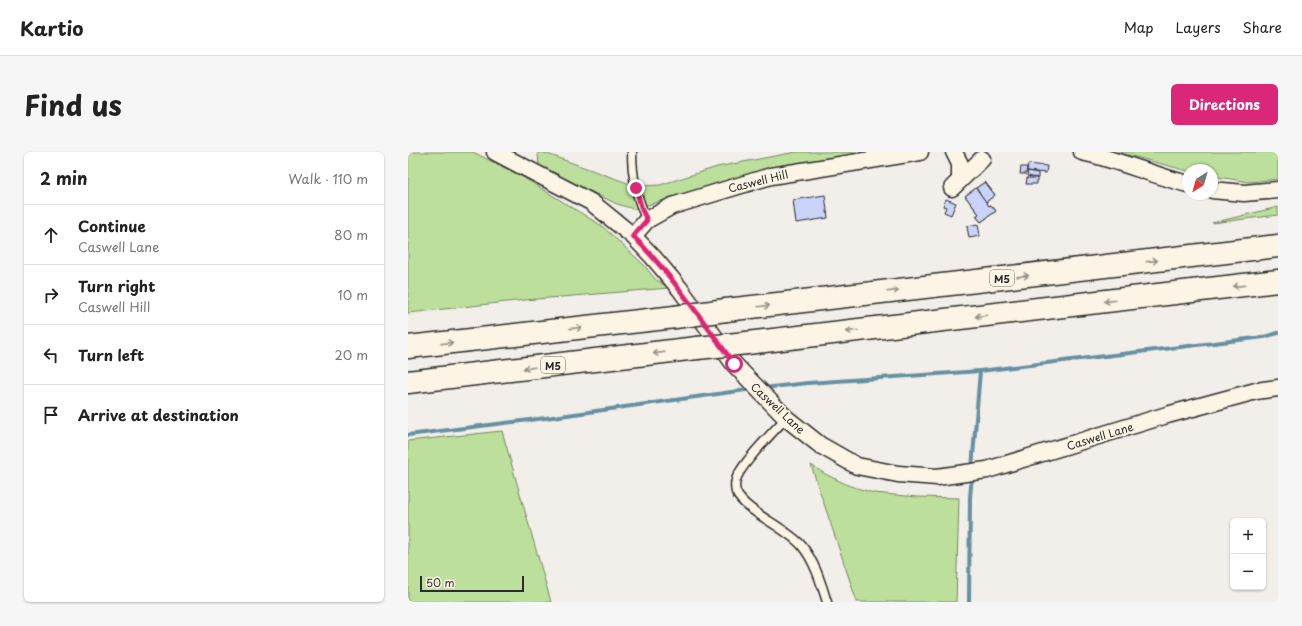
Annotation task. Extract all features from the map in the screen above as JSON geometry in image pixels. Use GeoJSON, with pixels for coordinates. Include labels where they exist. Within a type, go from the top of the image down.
{"type":"FeatureCollection","features":[{"type":"Feature","properties":{"kind":"highway","name":"M5"},"geometry":{"type":"LineString","coordinates":[[408,347],[1278,246]]}},
{"type":"Feature","properties":{"kind":"highway","name":"M5"},"geometry":{"type":"LineString","coordinates":[[408,382],[1278,281]]}},
{"type":"Feature","properties":{"kind":"street","name":"Caswell Lane"},"geometry":{"type":"LineString","coordinates":[[494,152],[592,202],[633,236],[653,256],[680,289],[734,364],[786,418],[820,445],[858,466],[898,474],[937,477],[987,470],[1167,415],[1256,391],[1278,388]]}},
{"type":"Feature","properties":{"kind":"street","name":"Caswell Hill"},"geometry":{"type":"LineString","coordinates":[[633,236],[647,220],[672,206],[771,176],[920,152]]}},
{"type":"Feature","properties":{"kind":"street"},"geometry":{"type":"LineString","coordinates":[[954,152],[960,164],[956,183],[982,159]]}},
{"type":"Feature","properties":{"kind":"street"},"geometry":{"type":"LineString","coordinates":[[1082,152],[1162,178],[1182,183]]}},
{"type":"Feature","properties":{"kind":"street"},"geometry":{"type":"LineString","coordinates":[[1218,191],[1244,193],[1278,190]]}},
{"type":"Feature","properties":{"kind":"lane"},"geometry":{"type":"LineString","coordinates":[[632,152],[632,171],[637,195],[647,220]]}},
{"type":"Feature","properties":{"kind":"lane"},"geometry":{"type":"LineString","coordinates":[[786,418],[742,468],[736,480],[736,492],[746,504],[791,535],[801,546],[816,570],[827,602]]}},
{"type":"Feature","properties":{"kind":"green space"},"geometry":{"type":"Polygon","coordinates":[[[408,152],[473,152],[521,176],[602,226],[644,265],[655,279],[669,288],[525,300],[408,313],[408,152]]]}},
{"type":"Feature","properties":{"kind":"green space"},"geometry":{"type":"Polygon","coordinates":[[[538,152],[542,152],[630,184],[643,186],[660,185],[717,167],[796,152],[892,152],[749,175],[634,209],[617,204],[539,167],[538,152]]]}},
{"type":"Feature","properties":{"kind":"green space"},"geometry":{"type":"Polygon","coordinates":[[[1117,152],[1278,152],[1278,179],[1249,182],[1218,177],[1218,164],[1182,164],[1182,169],[1117,152]]]}},
{"type":"Feature","properties":{"kind":"green space"},"geometry":{"type":"Polygon","coordinates":[[[1278,207],[1278,215],[1212,223],[1278,207]]]}},
{"type":"Feature","properties":{"kind":"green space"},"geometry":{"type":"Polygon","coordinates":[[[502,431],[551,602],[408,602],[408,441],[502,431]]]}},
{"type":"Feature","properties":{"kind":"green space"},"geometry":{"type":"Polygon","coordinates":[[[811,465],[825,474],[850,486],[874,493],[917,497],[959,498],[956,602],[857,602],[811,465]]]}},
{"type":"Feature","properties":{"kind":"building"},"geometry":{"type":"Polygon","coordinates":[[[1028,164],[1047,166],[1046,173],[1027,171],[1028,164]]]}},
{"type":"Feature","properties":{"kind":"building"},"geometry":{"type":"Polygon","coordinates":[[[1021,167],[1027,167],[1026,174],[1020,174],[1021,167]]]}},
{"type":"Feature","properties":{"kind":"building"},"geometry":{"type":"Polygon","coordinates":[[[1028,171],[1038,173],[1038,178],[1027,176],[1028,171]]]}},
{"type":"Feature","properties":{"kind":"building"},"geometry":{"type":"Polygon","coordinates":[[[1027,178],[1037,178],[1037,184],[1026,184],[1027,178]]]}},
{"type":"Feature","properties":{"kind":"building"},"geometry":{"type":"Polygon","coordinates":[[[985,182],[995,195],[986,202],[996,211],[981,222],[976,216],[979,214],[965,196],[985,182]]]}},
{"type":"Feature","properties":{"kind":"building"},"geometry":{"type":"Polygon","coordinates":[[[985,182],[995,195],[986,202],[976,188],[985,182]]]}},
{"type":"Feature","properties":{"kind":"building"},"geometry":{"type":"Polygon","coordinates":[[[976,188],[989,206],[991,205],[996,211],[981,222],[976,216],[979,214],[965,196],[976,188]]]}},
{"type":"Feature","properties":{"kind":"building"},"geometry":{"type":"Polygon","coordinates":[[[825,195],[828,218],[796,223],[793,200],[825,195]]]}},
{"type":"Feature","properties":{"kind":"building"},"geometry":{"type":"Polygon","coordinates":[[[946,199],[956,203],[951,215],[944,212],[946,207],[943,206],[946,199]]]}},
{"type":"Feature","properties":{"kind":"building"},"geometry":{"type":"Polygon","coordinates":[[[978,224],[980,236],[969,238],[967,226],[978,224]]]}},
{"type":"Feature","properties":{"kind":"waterway"},"geometry":{"type":"LineString","coordinates":[[763,388],[808,383],[980,371],[1264,337],[1278,333]]}},
{"type":"Feature","properties":{"kind":"waterway"},"geometry":{"type":"LineString","coordinates":[[972,468],[980,371]]}},
{"type":"Feature","properties":{"kind":"waterway"},"geometry":{"type":"LineString","coordinates":[[408,435],[546,418],[753,389]]}},
{"type":"Feature","properties":{"kind":"waterway"},"geometry":{"type":"LineString","coordinates":[[969,602],[970,497],[972,475]]}},
{"type":"Feature","properties":{"kind":"route"},"geometry":{"type":"LineString","coordinates":[[636,188],[642,210],[647,220],[633,236],[653,256],[680,289],[734,364]]}}]}
